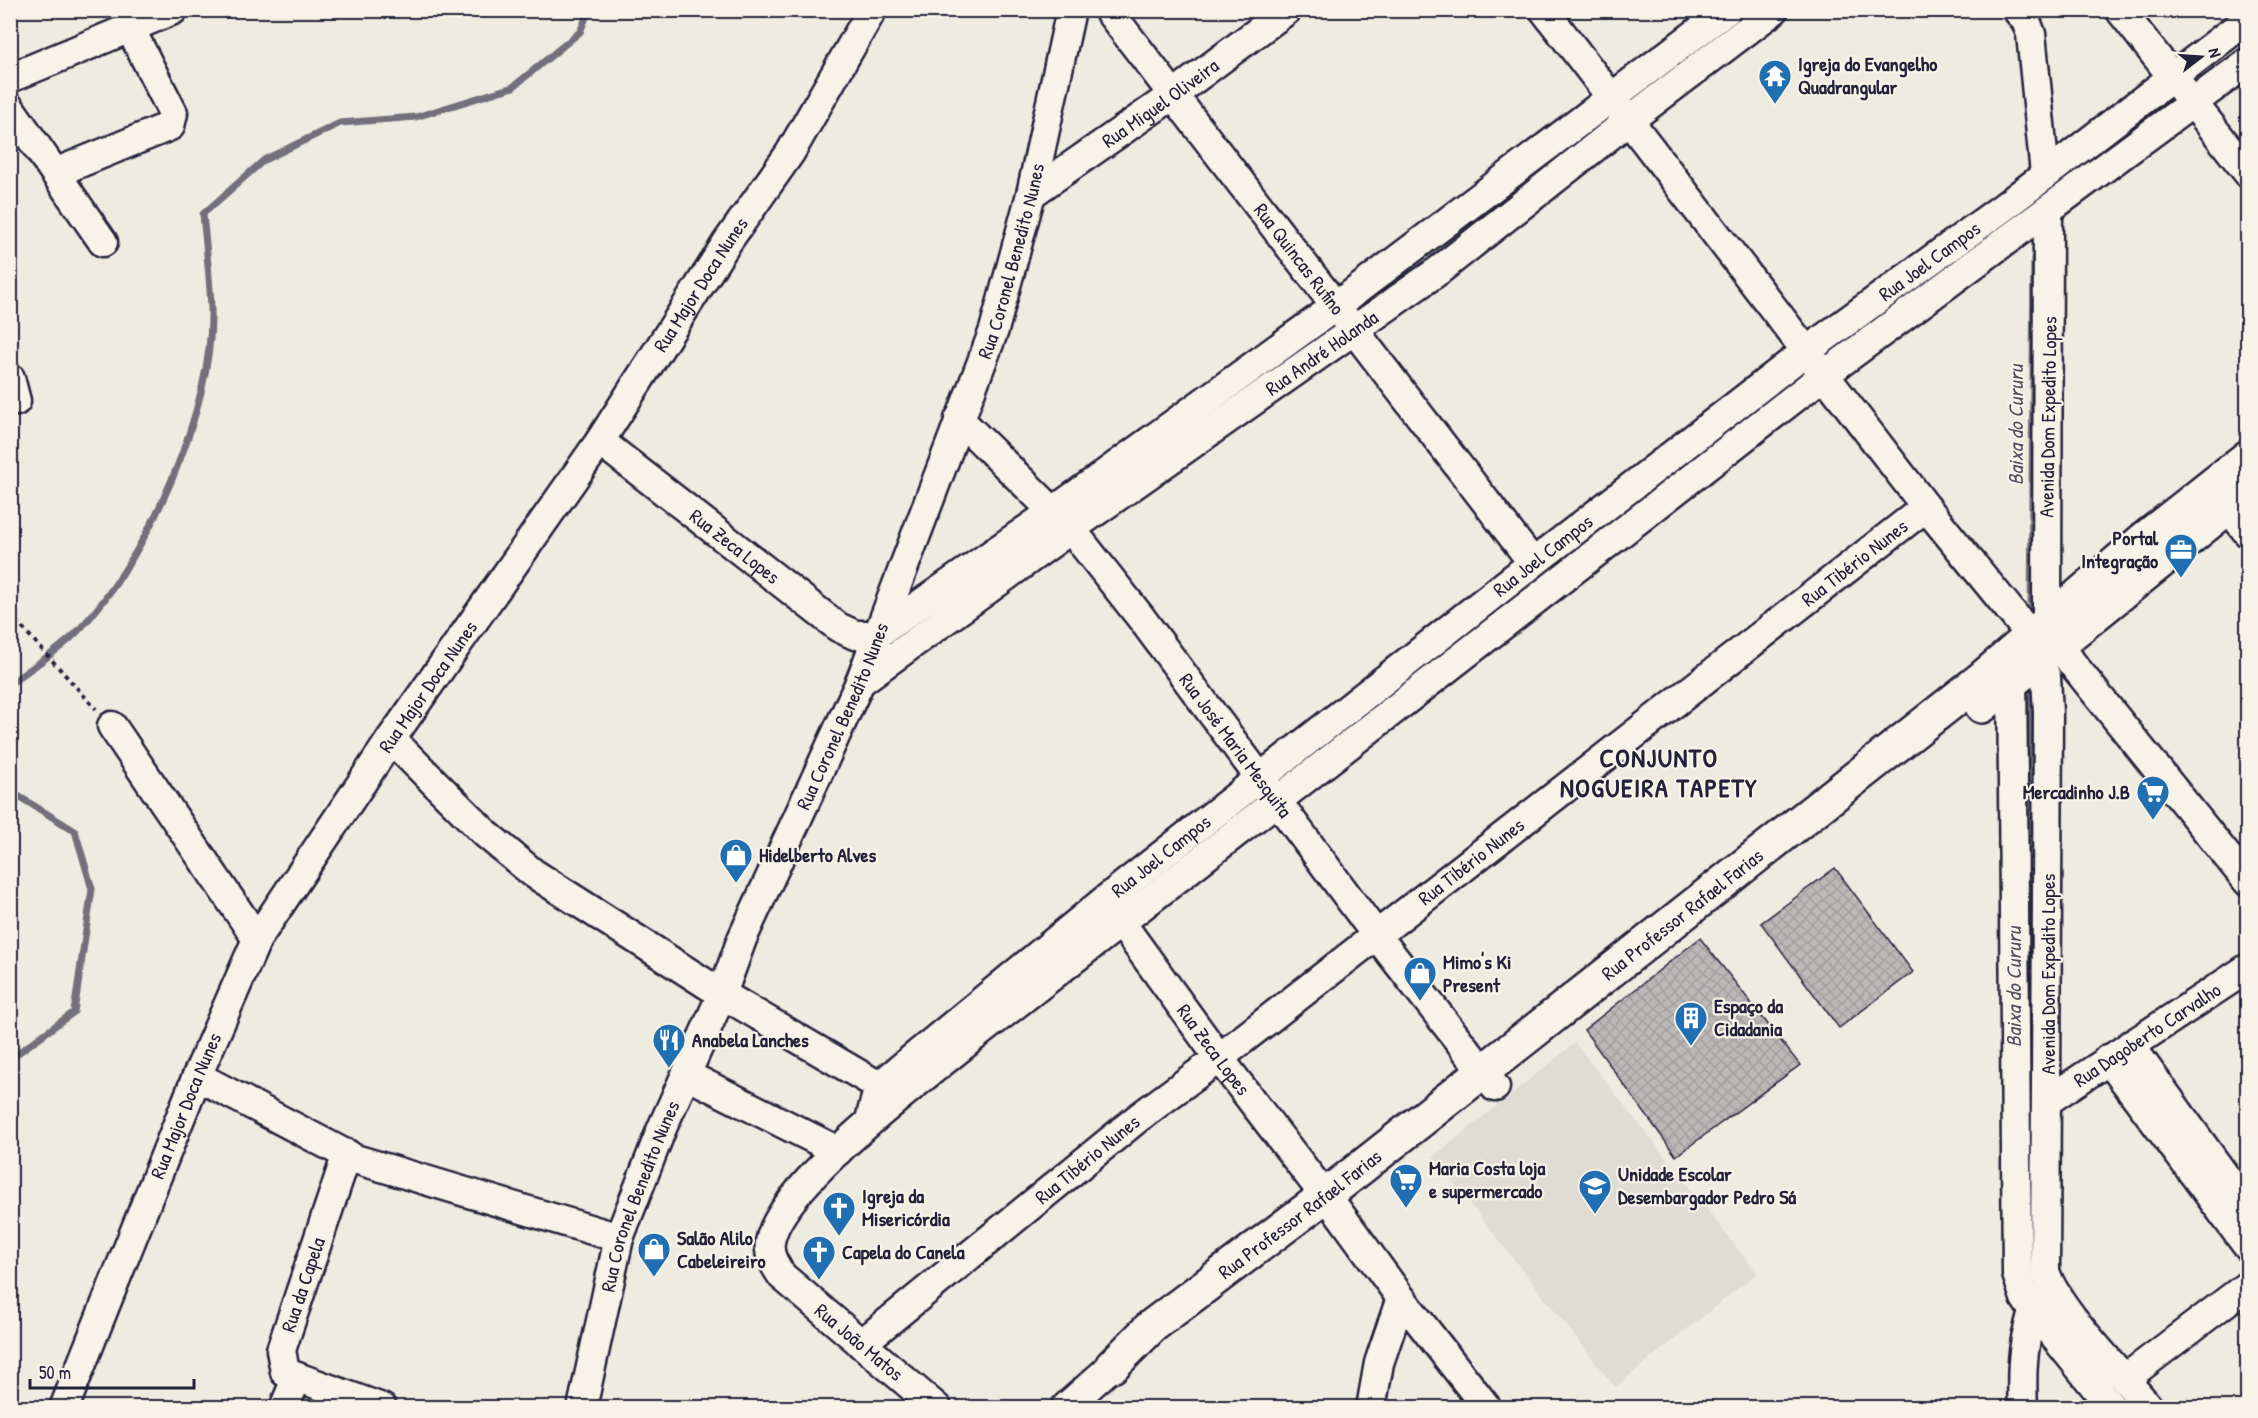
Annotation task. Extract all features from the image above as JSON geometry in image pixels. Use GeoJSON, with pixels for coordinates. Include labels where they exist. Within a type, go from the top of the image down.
{"type":"FeatureCollection","features":[{"type":"Feature","properties":{"kind":"main road","name":"Rua Professor Rafael Farias"},"geometry":{"type":"LineString","coordinates":[[1112,1366],[1152,1326],[1331,1203],[2228,494],[2247,457]]}},
{"type":"Feature","properties":{"kind":"street"},"geometry":{"type":"LineString","coordinates":[[10,78],[173,10]]}},
{"type":"Feature","properties":{"kind":"street","name":"Rua Major Doca Nunes"},"geometry":{"type":"LineString","coordinates":[[64,1407],[197,1076],[257,939],[391,739],[600,441],[728,241],[790,153],[872,10]]}},
{"type":"Feature","properties":{"kind":"street","name":"Rua Coronel Benedito Nunes"},"geometry":{"type":"LineString","coordinates":[[582,1407],[619,1238],[662,1128],[722,994],[742,939],[860,682],[876,634],[994,330],[1031,194],[1071,10]]}},
{"type":"Feature","properties":{"kind":"street","name":"Rua Quincas Rufino"},"geometry":{"type":"LineString","coordinates":[[1108,10],[1533,563]]}},
{"type":"Feature","properties":{"kind":"street","name":"Rua Miguel Oliveira"},"geometry":{"type":"LineString","coordinates":[[1031,194],[1173,95],[1287,10]]}},
{"type":"Feature","properties":{"kind":"street"},"geometry":{"type":"LineString","coordinates":[[1544,10],[2034,649],[2247,882]]}},
{"type":"Feature","properties":{"kind":"street","name":"Rua André Holanda"},"geometry":{"type":"LineString","coordinates":[[876,634],[1063,520],[1355,331],[1438,271],[1620,111],[1727,10]]}},
{"type":"Feature","properties":{"kind":"street","name":"Rua André Holanda"},"geometry":{"type":"LineString","coordinates":[[860,682],[1336,306],[1620,111],[1774,10]]}},
{"type":"Feature","properties":{"kind":"street"},"geometry":{"type":"LineString","coordinates":[[2017,10],[2026,21],[2031,34],[2045,174]]}},
{"type":"Feature","properties":{"kind":"street"},"geometry":{"type":"LineString","coordinates":[[2120,10],[2247,173]]}},
{"type":"Feature","properties":{"kind":"street","name":"Rua Joel Campos"},"geometry":{"type":"LineString","coordinates":[[887,1094],[1122,922],[1268,789],[1533,563],[1805,352],[2005,206],[2247,19]]}},
{"type":"Feature","properties":{"kind":"street"},"geometry":{"type":"LineString","coordinates":[[55,173],[170,126],[173,113],[130,28]]}},
{"type":"Feature","properties":{"kind":"street","name":"Rua Joel Campos"},"geometry":{"type":"LineString","coordinates":[[887,1094],[1105,900],[1268,789],[2247,62]]}},
{"type":"Feature","properties":{"kind":"street"},"geometry":{"type":"LineString","coordinates":[[10,108],[103,242]]}},
{"type":"Feature","properties":{"kind":"street"},"geometry":{"type":"LineString","coordinates":[[2005,206],[2017,234]]}},
{"type":"Feature","properties":{"kind":"street","name":"Avenida Dom Expedito Lopes"},"geometry":{"type":"LineString","coordinates":[[2048,210],[2017,1274],[2025,1298],[2033,1310],[2112,1407]]}},
{"type":"Feature","properties":{"kind":"street","name":"Rua José Maria Mesquita"},"geometry":{"type":"LineString","coordinates":[[959,419],[1063,520],[1142,619],[1377,936],[1489,1079]]}},
{"type":"Feature","properties":{"kind":"street","name":"Rua Zeca Lopes"},"geometry":{"type":"LineString","coordinates":[[600,441],[838,627],[855,634],[876,634]]}},
{"type":"Feature","properties":{"kind":"street"},"geometry":{"type":"LineString","coordinates":[[2228,494],[2247,533]]}},
{"type":"Feature","properties":{"kind":"street","name":"Rua Tibério Nunes"},"geometry":{"type":"LineString","coordinates":[[861,1344],[1138,1118],[1220,1058],[1926,507]]}},
{"type":"Feature","properties":{"kind":"street","name":"Avenida Dom Expedito Lopes"},"geometry":{"type":"LineString","coordinates":[[2034,649],[2048,713],[2047,1101],[2044,1256],[2048,1283]]}},
{"type":"Feature","properties":{"kind":"street"},"geometry":{"type":"LineString","coordinates":[[112,726],[257,939]]}},
{"type":"Feature","properties":{"kind":"street"},"geometry":{"type":"LineString","coordinates":[[391,739],[486,834],[533,873],[722,994],[887,1094],[870,1120],[838,1152],[687,1075]]}},
{"type":"Feature","properties":{"kind":"street","name":"Rua Zeca Lopes"},"geometry":{"type":"LineString","coordinates":[[1105,900],[1220,1058],[1401,1298],[1487,1407]]}},
{"type":"Feature","properties":{"kind":"street","name":"Rua Dagoberto Carvalho"},"geometry":{"type":"LineString","coordinates":[[2047,1101],[2247,968]]}},
{"type":"Feature","properties":{"kind":"street"},"geometry":{"type":"LineString","coordinates":[[2119,1052],[2247,1208]]}},
{"type":"Feature","properties":{"kind":"street"},"geometry":{"type":"LineString","coordinates":[[2119,1052],[2247,1247]]}},
{"type":"Feature","properties":{"kind":"street"},"geometry":{"type":"LineString","coordinates":[[197,1076],[347,1154],[619,1238]]}},
{"type":"Feature","properties":{"kind":"street","name":"Rua João Matos"},"geometry":{"type":"LineString","coordinates":[[838,1152],[794,1199],[773,1230],[770,1254],[782,1276],[937,1407]]}},
{"type":"Feature","properties":{"kind":"street","name":"Rua da Capela"},"geometry":{"type":"LineString","coordinates":[[297,1377],[285,1372],[281,1350],[347,1154]]}},
{"type":"Feature","properties":{"kind":"street"},"geometry":{"type":"LineString","coordinates":[[2023,1407],[2023,1356],[2033,1310],[2048,1283],[2066,1309],[2149,1407]]}},
{"type":"Feature","properties":{"kind":"street"},"geometry":{"type":"LineString","coordinates":[[2126,1378],[2247,1285]]}},
{"type":"Feature","properties":{"kind":"street"},"geometry":{"type":"LineString","coordinates":[[1371,1407],[1379,1363],[1401,1298]]}},
{"type":"Feature","properties":{"kind":"street","name":"Rua Professor Rafael Farias"},"geometry":{"type":"LineString","coordinates":[[1065,1407],[1112,1366]]}},
{"type":"Feature","properties":{"kind":"street"},"geometry":{"type":"LineString","coordinates":[[284,1407],[297,1377],[382,1407]]}},
{"type":"Feature","properties":{"kind":"path"},"geometry":{"type":"LineString","coordinates":[[10,614],[112,726]]}},
{"type":"Feature","properties":{"kind":"shaded area","name":"Unidade Escolar Desembargador Pedro Sá"},"geometry":{"type":"Polygon","coordinates":[[[1575,1043],[1757,1273],[1615,1387],[1433,1157],[1575,1043]]]}},
{"type":"Feature","properties":{"kind":"building"},"geometry":{"type":"Polygon","coordinates":[[[1835,868],[1913,972],[1839,1028],[1761,923],[1835,868]]]}},
{"type":"Feature","properties":{"kind":"building","name":"Espaço da Cidadania"},"geometry":{"type":"Polygon","coordinates":[[[1700,938],[1800,1065],[1676,1156],[1584,1030],[1700,938]]]}},
{"type":"Feature","properties":{"kind":"waterway"},"geometry":{"type":"LineString","coordinates":[[10,684],[71,638],[104,601],[151,524],[172,481],[201,391],[209,349],[211,309],[203,214],[264,160],[340,123],[416,117],[513,87],[580,32],[589,10]]}},
{"type":"Feature","properties":{"kind":"waterway","name":"Baixa do Cururu"},"geometry":{"type":"LineString","coordinates":[[2040,199],[2083,166]]}},
{"type":"Feature","properties":{"kind":"waterway","name":"Baixa do Cururu"},"geometry":{"type":"LineString","coordinates":[[2031,615],[2034,258]]}},
{"type":"Feature","properties":{"kind":"waterway","name":"Baixa do Cururu"},"geometry":{"type":"LineString","coordinates":[[2030,1090],[2031,689]]}},
{"type":"Feature","properties":{"kind":"waterway"},"geometry":{"type":"LineString","coordinates":[[10,791],[75,831],[92,889],[74,1012],[10,1059]]}},
{"type":"Feature","properties":{"kind":"place","name":"Igreja do Evangelho Quadrangular"},"geometry":{"type":"Point","coordinates":[1775,105]}},
{"type":"Feature","properties":{"kind":"place","name":"Portal Integração"},"geometry":{"type":"Point","coordinates":[2181,579]}},
{"type":"Feature","properties":{"kind":"place","name":"Mercadinho J.B"},"geometry":{"type":"Point","coordinates":[2153,821]}},
{"type":"Feature","properties":{"kind":"place","name":"Hidelberto Alves"},"geometry":{"type":"Point","coordinates":[736,884]}},
{"type":"Feature","properties":{"kind":"place","name":"Mimo's Ki Present"},"geometry":{"type":"Point","coordinates":[1420,1002]}},
{"type":"Feature","properties":{"kind":"place","name":"Espaço da Cidadania"},"geometry":{"type":"Point","coordinates":[1691,1047]}},
{"type":"Feature","properties":{"kind":"place","name":"Anabela Lanches"},"geometry":{"type":"Point","coordinates":[669,1069]}},
{"type":"Feature","properties":{"kind":"place","name":"Maria Costa loja e supermercado"},"geometry":{"type":"Point","coordinates":[1406,1209]}},
{"type":"Feature","properties":{"kind":"place","name":"Unidade Escolar Desembargador Pedro Sá"},"geometry":{"type":"Point","coordinates":[1595,1215]}},
{"type":"Feature","properties":{"kind":"place","name":"Igreja da Misericórdia"},"geometry":{"type":"Point","coordinates":[839,1237]}},
{"type":"Feature","properties":{"kind":"place","name":"Salão Alilo Cabeleireiro"},"geometry":{"type":"Point","coordinates":[654,1278]}},
{"type":"Feature","properties":{"kind":"place","name":"Capela do Canela"},"geometry":{"type":"Point","coordinates":[819,1281]}},
{"type":"Feature","properties":{"kind":"district","name":"CONJUNTO NOGUEIRA TAPETY"},"geometry":{"type":"Point","coordinates":[1659,773]}}]}
